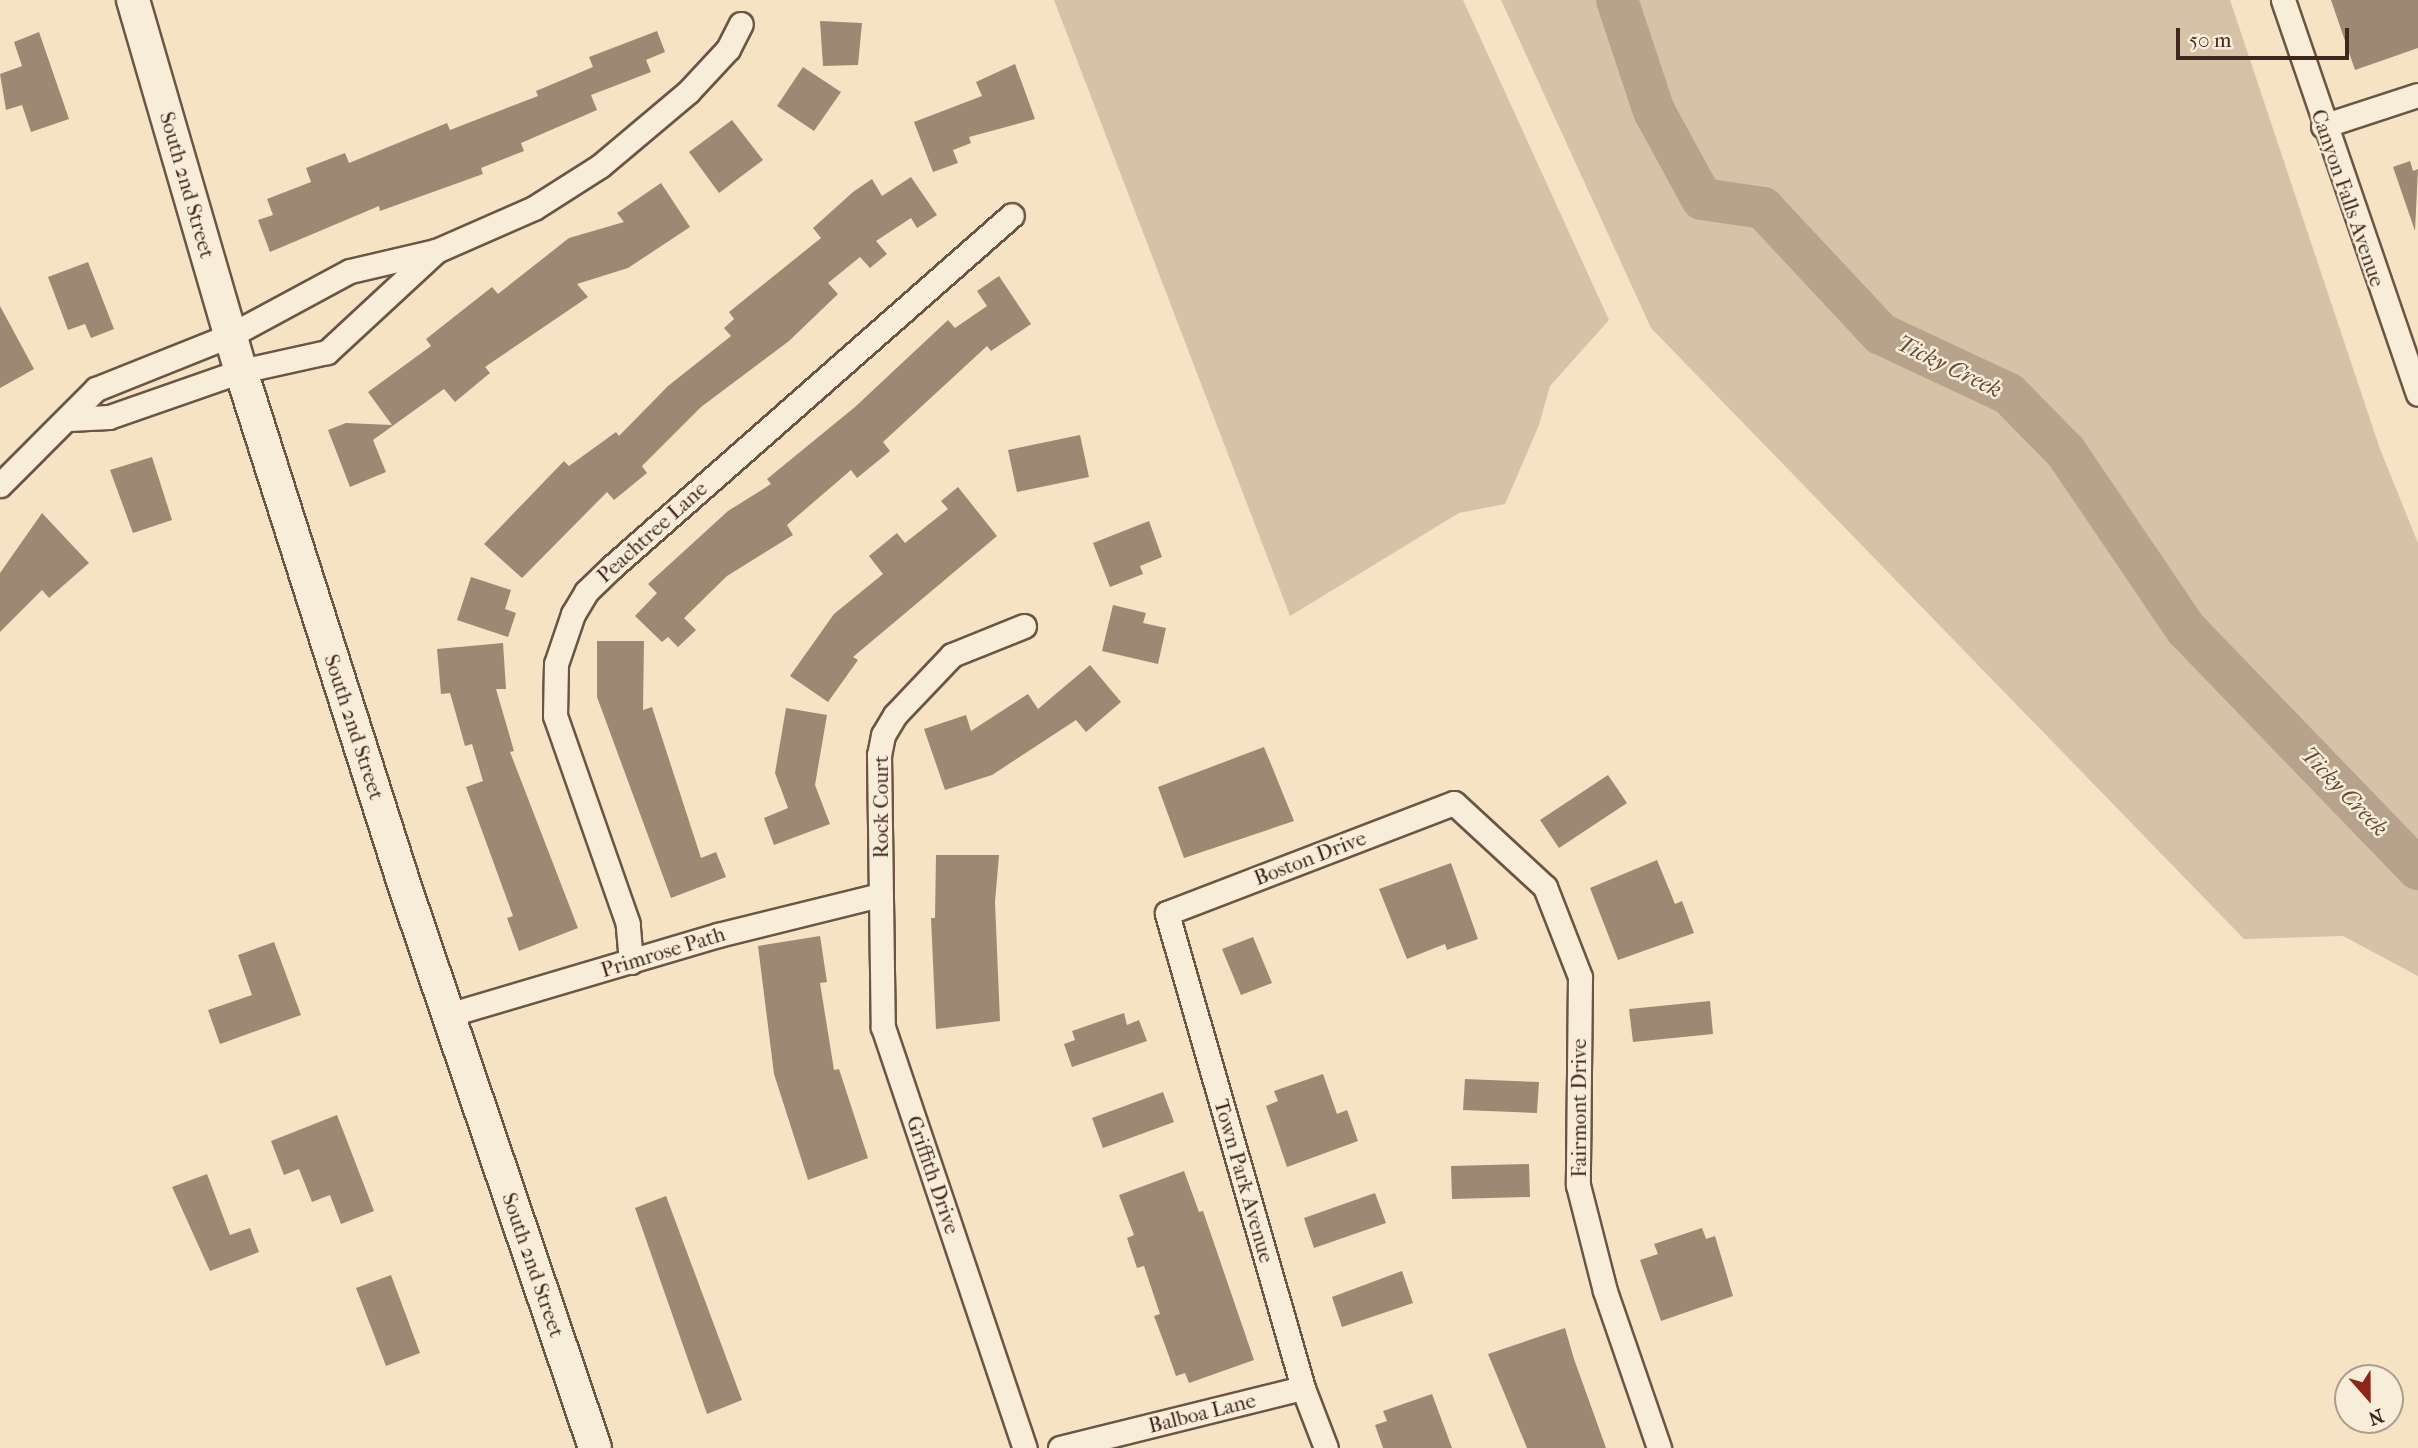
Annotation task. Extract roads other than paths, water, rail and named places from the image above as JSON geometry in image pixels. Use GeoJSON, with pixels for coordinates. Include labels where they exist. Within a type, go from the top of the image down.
{"type":"FeatureCollection","features":[{"type":"Feature","properties":{"kind":"main road","name":"South 2nd Street"},"geometry":{"type":"LineString","coordinates":[[133,0],[241,371],[448,1015],[595,1448]]}},
{"type":"Feature","properties":{"kind":"street","name":"Canyon Falls Avenue"},"geometry":{"type":"LineString","coordinates":[[2283,0],[2323,127],[2418,394]]}},
{"type":"Feature","properties":{"kind":"street"},"geometry":{"type":"LineString","coordinates":[[0,485],[69,419],[96,389],[231,335],[350,271],[436,251],[534,208],[600,166],[688,92],[728,49],[741,24]]}},
{"type":"Feature","properties":{"kind":"street"},"geometry":{"type":"LineString","coordinates":[[2323,127],[2418,95]]}},
{"type":"Feature","properties":{"kind":"street","name":"Peachtree Lane"},"geometry":{"type":"LineString","coordinates":[[631,962],[628,925],[555,716],[556,664],[573,614],[586,592],[613,566],[1012,215]]}},
{"type":"Feature","properties":{"kind":"street"},"geometry":{"type":"LineString","coordinates":[[69,419],[109,417],[241,371],[327,352],[436,251]]}},
{"type":"Feature","properties":{"kind":"street","name":"Rock Court"},"geometry":{"type":"LineString","coordinates":[[880,895],[879,755],[883,735],[922,682],[951,656],[1024,626]]}},
{"type":"Feature","properties":{"kind":"street","name":"Boston Drive"},"geometry":{"type":"LineString","coordinates":[[1167,913],[1454,803]]}},
{"type":"Feature","properties":{"kind":"street","name":"Fairmont Drive"},"geometry":{"type":"LineString","coordinates":[[1454,803],[1545,887],[1580,977],[1578,1185],[1605,1291],[1659,1448]]}},
{"type":"Feature","properties":{"kind":"street","name":"Primrose Path"},"geometry":{"type":"LineString","coordinates":[[448,1015],[731,931],[880,895]]}},
{"type":"Feature","properties":{"kind":"street","name":"Griffith Drive"},"geometry":{"type":"LineString","coordinates":[[880,895],[883,1027],[1026,1448]]}},
{"type":"Feature","properties":{"kind":"street","name":"Town Park Avenue"},"geometry":{"type":"LineString","coordinates":[[1167,913],[1303,1388],[1326,1448]]}},
{"type":"Feature","properties":{"kind":"street","name":"Balboa Lane"},"geometry":{"type":"LineString","coordinates":[[1060,1448],[1303,1388]]}},
{"type":"Feature","properties":{"kind":"waterway","name":"Ticky Creek"},"geometry":{"type":"LineString","coordinates":[[1617,0],[1654,111],[1702,199],[1763,208],[1881,334],[2009,394],[2066,452],[2186,629],[2418,869]]}}]}
